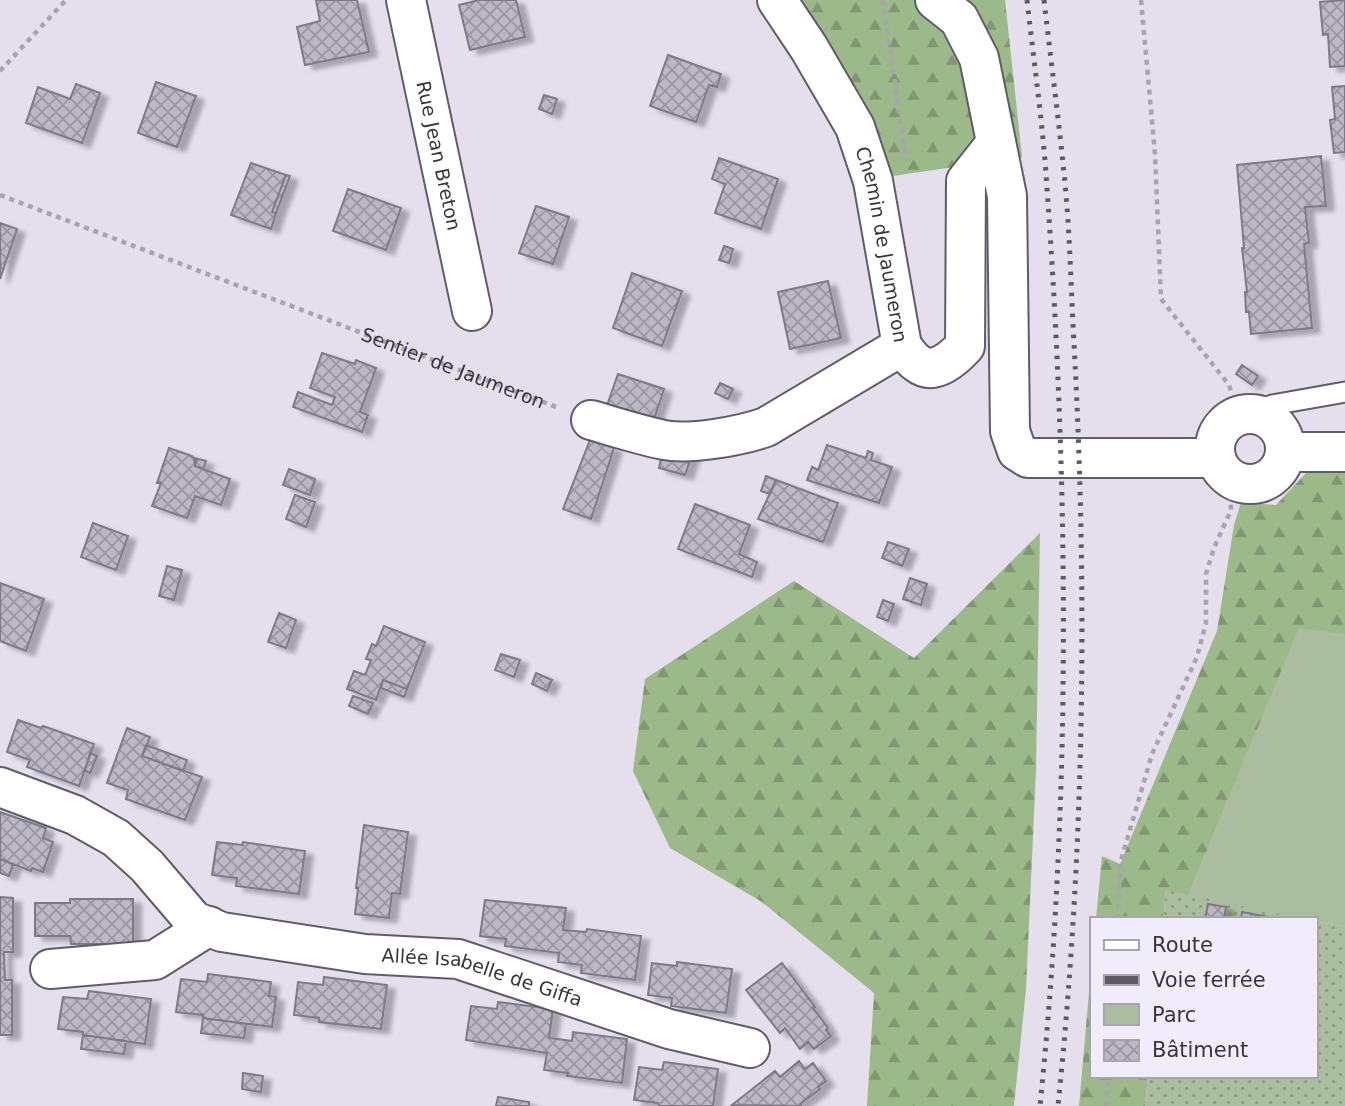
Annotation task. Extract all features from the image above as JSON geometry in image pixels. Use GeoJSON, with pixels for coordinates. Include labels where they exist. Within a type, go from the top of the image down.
{"type":"FeatureCollection","features":[{"type":"Feature","properties":{"kind":"street","name":"Rue Jean Breton"},"geometry":{"type":"LineString","coordinates":[[406,0],[472,311]]}},
{"type":"Feature","properties":{"kind":"street","name":"Chemin de Jaumeron"},"geometry":{"type":"LineString","coordinates":[[777,0],[809,48],[855,127],[873,181],[902,346],[917,363],[929,368],[946,364],[965,346],[966,181],[996,143]]}},
{"type":"Feature","properties":{"kind":"street"},"geometry":{"type":"LineString","coordinates":[[935,0],[959,19],[979,58],[1007,197],[1010,431],[1017,451],[1028,458],[1222,467]]}},
{"type":"Feature","properties":{"kind":"street"},"geometry":{"type":"LineString","coordinates":[[591,420],[667,441],[748,434],[766,428],[902,346]]}},
{"type":"Feature","properties":{"kind":"street"},"geometry":{"type":"LineString","coordinates":[[1245,415],[1262,416],[1279,430],[1285,452],[1276,471],[1259,483],[1238,482],[1222,467],[1217,437],[1229,421],[1245,415]]}},
{"type":"Feature","properties":{"kind":"street"},"geometry":{"type":"LineString","coordinates":[[1285,452],[1345,452]]}},
{"type":"Feature","properties":{"kind":"street","name":"Allée Isabelle de Giffa"},"geometry":{"type":"LineString","coordinates":[[0,787],[75,816],[116,838],[147,866],[194,920],[222,932],[365,954],[458,959],[669,1029],[750,1048]]}},
{"type":"Feature","properties":{"kind":"street"},"geometry":{"type":"LineString","coordinates":[[50,969],[155,960],[209,926]]}},
{"type":"Feature","properties":{"kind":"lane"},"geometry":{"type":"LineString","coordinates":[[1245,415],[1272,405],[1345,393]]}},
{"type":"Feature","properties":{"kind":"path"},"geometry":{"type":"LineString","coordinates":[[0,71],[66,0]]}},
{"type":"Feature","properties":{"kind":"path"},"geometry":{"type":"LineString","coordinates":[[1142,0],[1155,154],[1161,299],[1229,385],[1245,415]]}},
{"type":"Feature","properties":{"kind":"path","name":"Sentier de Jaumeron"},"geometry":{"type":"LineString","coordinates":[[0,195],[591,420]]}},
{"type":"Feature","properties":{"kind":"path"},"geometry":{"type":"LineString","coordinates":[[1118,917],[1119,864],[1148,766],[1197,657],[1206,624],[1206,574],[1231,510],[1222,467]]}},
{"type":"Feature","properties":{"kind":"path"},"geometry":{"type":"LineString","coordinates":[[1106,1106],[1108,1078]]}},
{"type":"Feature","properties":{"kind":"green space"},"geometry":{"type":"Polygon","coordinates":[[[794,0],[1005,0],[1022,157],[886,177],[794,0]]]}},
{"type":"Feature","properties":{"kind":"green space"},"geometry":{"type":"Polygon","coordinates":[[[1345,472],[1345,635],[1299,628],[1188,896],[1166,891],[1163,917],[1096,917],[1102,856],[1120,864],[1217,631],[1234,525],[1241,502],[1276,505],[1306,473],[1345,472]]]}},
{"type":"Feature","properties":{"kind":"green space"},"geometry":{"type":"Polygon","coordinates":[[[1040,533],[1036,770],[1026,989],[1014,1106],[867,1106],[874,993],[762,902],[670,848],[633,771],[645,679],[794,581],[914,658],[1040,533]]]}},
{"type":"Feature","properties":{"kind":"green space"},"geometry":{"type":"Polygon","coordinates":[[[1299,627],[1345,635],[1345,927],[1317,921],[1317,917],[1293,917],[1188,896],[1299,627]]]}},
{"type":"Feature","properties":{"kind":"green space"},"geometry":{"type":"Polygon","coordinates":[[[1166,890],[1294,917],[1163,917],[1166,890]]]}},
{"type":"Feature","properties":{"kind":"green space"},"geometry":{"type":"Polygon","coordinates":[[[1317,921],[1345,927],[1345,1106],[1145,1106],[1148,1078],[1317,1078],[1317,921]]]}},
{"type":"Feature","properties":{"kind":"green space"},"geometry":{"type":"Polygon","coordinates":[[[1090,981],[1090,1078],[1148,1078],[1145,1106],[1079,1106],[1090,981]]]}},
{"type":"Feature","properties":{"kind":"building"},"geometry":{"type":"Polygon","coordinates":[[[316,0],[357,0],[369,52],[305,65],[297,27],[320,21],[316,0]]]}},
{"type":"Feature","properties":{"kind":"building"},"geometry":{"type":"Polygon","coordinates":[[[479,0],[516,0],[525,37],[470,50],[459,5],[479,0]]]}},
{"type":"Feature","properties":{"kind":"building"},"geometry":{"type":"Polygon","coordinates":[[[1345,0],[1345,66],[1330,67],[1328,34],[1323,35],[1320,2],[1345,0]]]}},
{"type":"Feature","properties":{"kind":"building"},"geometry":{"type":"Polygon","coordinates":[[[668,55],[721,74],[717,87],[709,85],[696,122],[650,106],[668,55]]]}},
{"type":"Feature","properties":{"kind":"building"},"geometry":{"type":"Polygon","coordinates":[[[156,82],[196,96],[177,147],[138,133],[156,82]]]}},
{"type":"Feature","properties":{"kind":"building"},"geometry":{"type":"Polygon","coordinates":[[[76,84],[100,93],[82,143],[26,123],[38,87],[70,99],[76,84]]]}},
{"type":"Feature","properties":{"kind":"building"},"geometry":{"type":"Polygon","coordinates":[[[1345,86],[1345,152],[1334,153],[1330,120],[1335,119],[1332,87],[1345,86]]]}},
{"type":"Feature","properties":{"kind":"building"},"geometry":{"type":"Polygon","coordinates":[[[544,95],[557,99],[552,114],[539,109],[544,95]]]}},
{"type":"Feature","properties":{"kind":"building"},"geometry":{"type":"Polygon","coordinates":[[[1321,156],[1326,206],[1305,207],[1309,243],[1304,244],[1312,328],[1251,334],[1249,312],[1246,312],[1247,292],[1237,165],[1321,156]]]}},
{"type":"Feature","properties":{"kind":"building"},"geometry":{"type":"Polygon","coordinates":[[[719,158],[778,179],[761,229],[715,213],[725,184],[712,179],[719,158]]]}},
{"type":"Feature","properties":{"kind":"building"},"geometry":{"type":"Polygon","coordinates":[[[251,163],[286,175],[272,212],[276,213],[271,229],[231,215],[251,163]]]}},
{"type":"Feature","properties":{"kind":"building"},"geometry":{"type":"Polygon","coordinates":[[[286,175],[290,176],[276,213],[272,212],[286,175]]]}},
{"type":"Feature","properties":{"kind":"building"},"geometry":{"type":"Polygon","coordinates":[[[348,189],[401,208],[386,250],[333,231],[348,189]]]}},
{"type":"Feature","properties":{"kind":"building"},"geometry":{"type":"Polygon","coordinates":[[[536,206],[569,217],[553,264],[519,253],[536,206]]]}},
{"type":"Feature","properties":{"kind":"building"},"geometry":{"type":"Polygon","coordinates":[[[0,223],[17,229],[0,279],[0,223]]]}},
{"type":"Feature","properties":{"kind":"building"},"geometry":{"type":"Polygon","coordinates":[[[724,246],[733,249],[729,263],[719,260],[724,246]]]}},
{"type":"Feature","properties":{"kind":"building"},"geometry":{"type":"Polygon","coordinates":[[[632,273],[682,291],[662,346],[613,328],[632,273]]]}},
{"type":"Feature","properties":{"kind":"building"},"geometry":{"type":"Polygon","coordinates":[[[828,281],[841,338],[790,349],[778,292],[828,281]]]}},
{"type":"Feature","properties":{"kind":"building"},"geometry":{"type":"Polygon","coordinates":[[[322,353],[355,364],[356,360],[376,368],[360,412],[368,415],[362,432],[293,407],[298,392],[332,405],[335,397],[310,388],[322,353]]]}},
{"type":"Feature","properties":{"kind":"building"},"geometry":{"type":"Polygon","coordinates":[[[1242,365],[1258,376],[1252,385],[1236,374],[1242,365]]]}},
{"type":"Feature","properties":{"kind":"building"},"geometry":{"type":"Polygon","coordinates":[[[618,374],[664,389],[654,419],[603,417],[618,374]]]}},
{"type":"Feature","properties":{"kind":"building"},"geometry":{"type":"Polygon","coordinates":[[[720,383],[733,389],[728,399],[715,393],[720,383]]]}},
{"type":"Feature","properties":{"kind":"building"},"geometry":{"type":"Polygon","coordinates":[[[590,440],[614,448],[591,519],[563,509],[590,440]]]}},
{"type":"Feature","properties":{"kind":"building"},"geometry":{"type":"Polygon","coordinates":[[[827,445],[866,458],[868,451],[873,453],[871,460],[892,467],[879,503],[807,480],[812,467],[818,470],[827,445]]]}},
{"type":"Feature","properties":{"kind":"building"},"geometry":{"type":"Polygon","coordinates":[[[169,448],[192,456],[196,461],[195,466],[230,479],[221,505],[195,496],[187,518],[152,506],[161,483],[157,483],[169,448]]]}},
{"type":"Feature","properties":{"kind":"building"},"geometry":{"type":"Polygon","coordinates":[[[663,450],[692,455],[685,475],[659,468],[663,450]]]}},
{"type":"Feature","properties":{"kind":"building"},"geometry":{"type":"Polygon","coordinates":[[[194,458],[206,461],[203,469],[195,466],[194,458]]]}},
{"type":"Feature","properties":{"kind":"building"},"geometry":{"type":"Polygon","coordinates":[[[289,469],[315,479],[310,495],[283,485],[289,469]]]}},
{"type":"Feature","properties":{"kind":"building"},"geometry":{"type":"Polygon","coordinates":[[[766,476],[776,480],[770,494],[761,491],[766,476]]]}},
{"type":"Feature","properties":{"kind":"building"},"geometry":{"type":"Polygon","coordinates":[[[776,480],[838,503],[823,542],[758,519],[776,480]]]}},
{"type":"Feature","properties":{"kind":"building"},"geometry":{"type":"Polygon","coordinates":[[[295,495],[315,502],[306,527],[286,519],[295,495]]]}},
{"type":"Feature","properties":{"kind":"building"},"geometry":{"type":"Polygon","coordinates":[[[695,504],[750,525],[739,554],[757,562],[752,577],[678,549],[695,504]]]}},
{"type":"Feature","properties":{"kind":"building"},"geometry":{"type":"Polygon","coordinates":[[[93,523],[128,536],[116,570],[81,557],[93,523]]]}},
{"type":"Feature","properties":{"kind":"building"},"geometry":{"type":"Polygon","coordinates":[[[888,542],[909,549],[902,566],[882,558],[888,542]]]}},
{"type":"Feature","properties":{"kind":"building"},"geometry":{"type":"Polygon","coordinates":[[[167,566],[182,570],[174,600],[159,596],[167,566]]]}},
{"type":"Feature","properties":{"kind":"building"},"geometry":{"type":"Polygon","coordinates":[[[910,578],[927,584],[921,605],[903,599],[910,578]]]}},
{"type":"Feature","properties":{"kind":"building"},"geometry":{"type":"Polygon","coordinates":[[[0,583],[44,599],[26,651],[0,641],[0,583]]]}},
{"type":"Feature","properties":{"kind":"building"},"geometry":{"type":"Polygon","coordinates":[[[883,600],[894,604],[888,621],[877,617],[883,600]]]}},
{"type":"Feature","properties":{"kind":"building"},"geometry":{"type":"Polygon","coordinates":[[[279,613],[296,620],[286,648],[268,642],[279,613]]]}},
{"type":"Feature","properties":{"kind":"building"},"geometry":{"type":"Polygon","coordinates":[[[384,626],[425,642],[407,689],[383,680],[376,700],[347,689],[354,671],[365,675],[371,660],[366,659],[372,644],[376,646],[384,626]]]}},
{"type":"Feature","properties":{"kind":"building"},"geometry":{"type":"Polygon","coordinates":[[[501,654],[520,660],[514,677],[495,670],[501,654]]]}},
{"type":"Feature","properties":{"kind":"building"},"geometry":{"type":"Polygon","coordinates":[[[536,673],[552,680],[547,691],[532,684],[536,673]]]}},
{"type":"Feature","properties":{"kind":"building"},"geometry":{"type":"Polygon","coordinates":[[[383,680],[407,689],[404,697],[381,688],[383,680]]]}},
{"type":"Feature","properties":{"kind":"building"},"geometry":{"type":"Polygon","coordinates":[[[353,696],[373,703],[368,714],[349,706],[353,696]]]}},
{"type":"Feature","properties":{"kind":"building"},"geometry":{"type":"Polygon","coordinates":[[[18,720],[94,744],[79,786],[27,767],[30,760],[7,752],[18,720]]]}},
{"type":"Feature","properties":{"kind":"building"},"geometry":{"type":"Polygon","coordinates":[[[127,728],[150,737],[142,756],[202,777],[185,820],[126,799],[128,790],[107,783],[127,728]]]}},
{"type":"Feature","properties":{"kind":"building"},"geometry":{"type":"Polygon","coordinates":[[[146,745],[187,760],[183,771],[142,756],[146,745]]]}},
{"type":"Feature","properties":{"kind":"building"},"geometry":{"type":"Polygon","coordinates":[[[90,753],[97,756],[90,773],[85,770],[90,753]]]}},
{"type":"Feature","properties":{"kind":"building"},"geometry":{"type":"Polygon","coordinates":[[[0,812],[46,828],[43,838],[53,842],[43,872],[32,868],[31,871],[0,859],[0,812]]]}},
{"type":"Feature","properties":{"kind":"building"},"geometry":{"type":"Polygon","coordinates":[[[364,825],[408,832],[400,894],[392,893],[389,918],[355,914],[364,825]]]}},
{"type":"Feature","properties":{"kind":"building"},"geometry":{"type":"Polygon","coordinates":[[[217,842],[242,845],[243,842],[305,851],[299,894],[236,886],[237,878],[212,875],[217,842]]]}},
{"type":"Feature","properties":{"kind":"building"},"geometry":{"type":"Polygon","coordinates":[[[0,859],[13,864],[9,876],[0,873],[0,859]]]}},
{"type":"Feature","properties":{"kind":"building"},"geometry":{"type":"Polygon","coordinates":[[[0,897],[13,898],[13,952],[4,952],[5,980],[12,980],[12,1035],[0,1035],[0,897]]]}},
{"type":"Feature","properties":{"kind":"building"},"geometry":{"type":"Polygon","coordinates":[[[70,899],[133,899],[133,944],[71,944],[70,936],[35,936],[35,903],[70,903],[70,899]]]}},
{"type":"Feature","properties":{"kind":"building"},"geometry":{"type":"Polygon","coordinates":[[[485,900],[566,908],[563,930],[586,932],[587,929],[641,936],[635,980],[581,973],[582,965],[558,962],[559,953],[505,946],[506,939],[480,936],[485,900]]]}},
{"type":"Feature","properties":{"kind":"building"},"geometry":{"type":"Polygon","coordinates":[[[1208,904],[1226,907],[1224,917],[1205,917],[1208,904]]]}},
{"type":"Feature","properties":{"kind":"building"},"geometry":{"type":"Polygon","coordinates":[[[1242,912],[1268,917],[1241,917],[1242,912]]]}},
{"type":"Feature","properties":{"kind":"building"},"geometry":{"type":"Polygon","coordinates":[[[677,962],[732,969],[726,1013],[671,1006],[672,998],[648,995],[652,963],[677,966],[677,962]]]}},
{"type":"Feature","properties":{"kind":"building"},"geometry":{"type":"Polygon","coordinates":[[[782,963],[815,1007],[813,1008],[831,1036],[814,1049],[808,1042],[800,1049],[785,1028],[780,1033],[746,990],[782,963]]]}},
{"type":"Feature","properties":{"kind":"building"},"geometry":{"type":"Polygon","coordinates":[[[208,974],[271,982],[269,996],[276,997],[272,1027],[176,1012],[181,979],[207,982],[208,974]]]}},
{"type":"Feature","properties":{"kind":"building"},"geometry":{"type":"Polygon","coordinates":[[[324,977],[387,985],[381,1029],[319,1022],[319,1018],[294,1015],[298,982],[323,985],[324,977]]]}},
{"type":"Feature","properties":{"kind":"building"},"geometry":{"type":"Polygon","coordinates":[[[89,991],[151,999],[145,1044],[58,1029],[63,997],[87,999],[89,991]]]}},
{"type":"Feature","properties":{"kind":"building"},"geometry":{"type":"Polygon","coordinates":[[[498,1002],[553,1009],[549,1038],[572,1041],[573,1032],[627,1039],[622,1083],[567,1076],[568,1073],[544,1070],[547,1053],[466,1040],[471,1006],[497,1009],[498,1002]]]}},
{"type":"Feature","properties":{"kind":"building"},"geometry":{"type":"Polygon","coordinates":[[[203,1018],[246,1024],[244,1038],[201,1033],[203,1018]]]}},
{"type":"Feature","properties":{"kind":"building"},"geometry":{"type":"Polygon","coordinates":[[[83,1035],[126,1041],[124,1054],[81,1049],[83,1035]]]}},
{"type":"Feature","properties":{"kind":"building"},"geometry":{"type":"Polygon","coordinates":[[[799,1061],[805,1069],[813,1063],[826,1081],[800,1104],[801,1106],[732,1105],[775,1071],[780,1077],[799,1061]]]}},
{"type":"Feature","properties":{"kind":"building"},"geometry":{"type":"Polygon","coordinates":[[[664,1062],[718,1069],[713,1106],[659,1106],[658,1103],[634,1100],[639,1067],[662,1070],[664,1062]]]}},
{"type":"Feature","properties":{"kind":"building"},"geometry":{"type":"Polygon","coordinates":[[[243,1073],[263,1076],[261,1092],[242,1089],[243,1073]]]}},
{"type":"Feature","properties":{"kind":"building"},"geometry":{"type":"Polygon","coordinates":[[[498,1097],[529,1102],[529,1106],[496,1106],[498,1097]]]}},
{"type":"Feature","properties":{"kind":"railway"},"geometry":{"type":"LineString","coordinates":[[1027,0],[1047,188],[1060,418],[1063,533],[1062,762],[1050,992],[1040,1106]]}},
{"type":"Feature","properties":{"kind":"railway"},"geometry":{"type":"LineString","coordinates":[[1044,0],[1068,223],[1081,535],[1078,821],[1067,1011],[1058,1106]]}}]}
